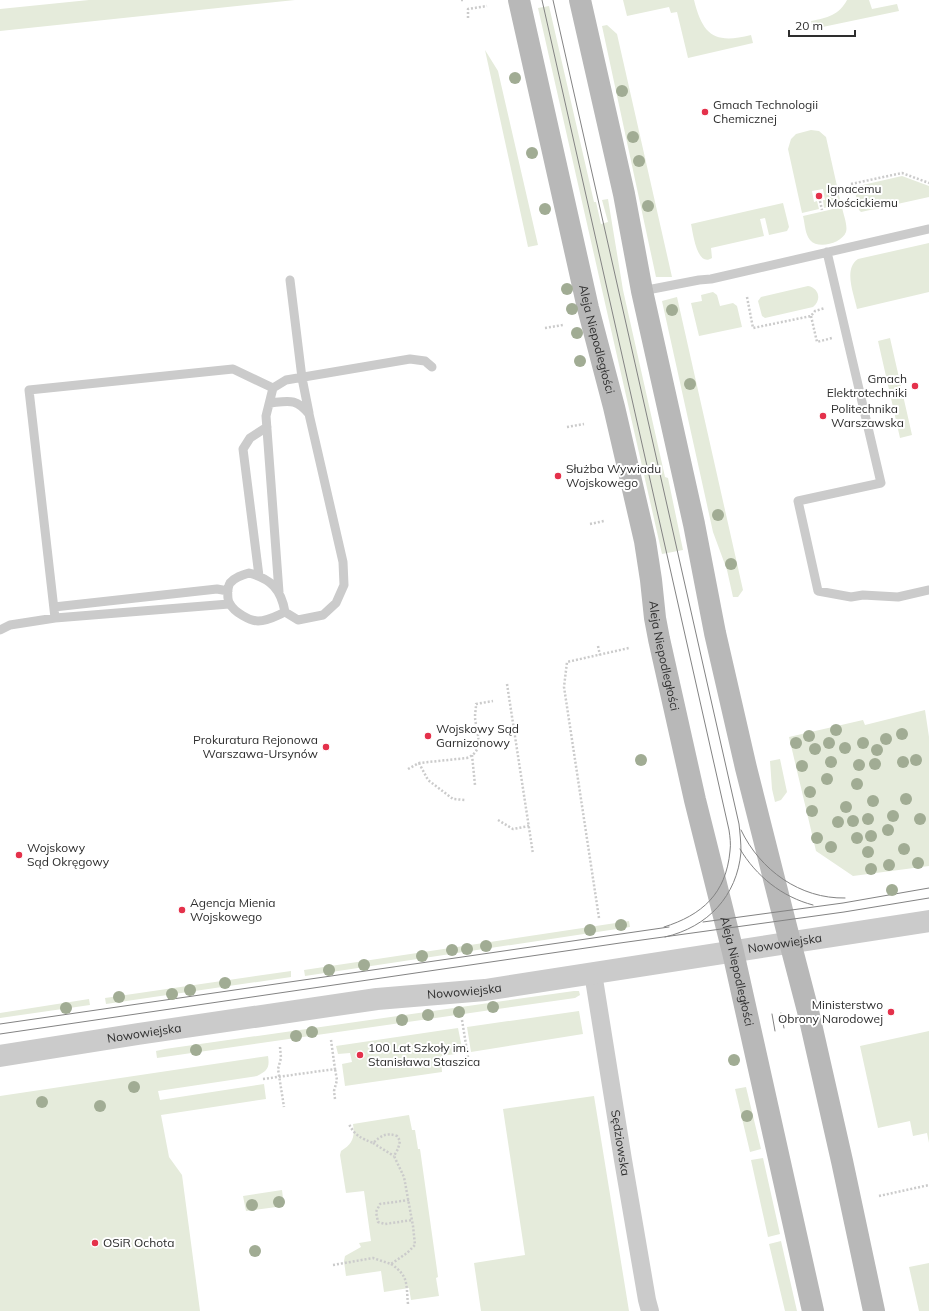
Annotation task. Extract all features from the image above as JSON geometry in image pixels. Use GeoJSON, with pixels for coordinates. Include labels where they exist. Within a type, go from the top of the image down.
{"type":"FeatureCollection","features":[{"type":"Feature","properties":{"kind":"main road","name":"Aleja Niepodległości"},"geometry":{"type":"LineString","coordinates":[[519,0],[588,308],[614,407],[648,560],[659,639],[695,800],[733,952],[813,1311]]}},
{"type":"Feature","properties":{"kind":"main road"},"geometry":{"type":"LineString","coordinates":[[580,0],[624,194],[642,291],[694,524],[714,626],[746,768],[808,1011],[874,1311]]}},
{"type":"Feature","properties":{"kind":"street","name":"Nowowiejska"},"geometry":{"type":"LineString","coordinates":[[0,1056],[347,1003],[410,995],[469,992],[929,921]]}},
{"type":"Feature","properties":{"kind":"street","name":"Sędziowska"},"geometry":{"type":"LineString","coordinates":[[593,973],[624,1168],[650,1311]]}},
{"type":"Feature","properties":{"kind":"lane"},"geometry":{"type":"LineString","coordinates":[[642,291],[711,279],[929,229]]}},
{"type":"Feature","properties":{"kind":"lane"},"geometry":{"type":"LineString","coordinates":[[828,252],[881,483],[798,501],[818,591],[851,596],[863,595],[898,597],[929,590]]}},
{"type":"Feature","properties":{"kind":"lane"},"geometry":{"type":"LineString","coordinates":[[284,612],[298,620],[323,615],[336,603],[344,585],[343,562],[302,378],[290,280]]}},
{"type":"Feature","properties":{"kind":"lane"},"geometry":{"type":"LineString","coordinates":[[284,612],[280,592],[266,416],[274,388],[286,380],[410,359],[426,361],[432,368]]}},
{"type":"Feature","properties":{"kind":"lane"},"geometry":{"type":"LineString","coordinates":[[55,618],[29,390],[233,369],[274,388]]}},
{"type":"Feature","properties":{"kind":"lane"},"geometry":{"type":"LineString","coordinates":[[270,403],[290,401],[302,406],[309,414]]}},
{"type":"Feature","properties":{"kind":"lane"},"geometry":{"type":"LineString","coordinates":[[259,576],[244,449],[250,438],[267,427]]}},
{"type":"Feature","properties":{"kind":"lane"},"geometry":{"type":"LineString","coordinates":[[280,592],[266,580],[249,573],[237,577],[230,584],[228,591],[229,604],[241,615],[257,621],[271,619],[284,612]]}},
{"type":"Feature","properties":{"kind":"lane"},"geometry":{"type":"LineString","coordinates":[[54,607],[217,589],[228,591]]}},
{"type":"Feature","properties":{"kind":"lane"},"geometry":{"type":"LineString","coordinates":[[0,630],[10,625],[55,618],[229,604]]}},
{"type":"Feature","properties":{"kind":"path"},"geometry":{"type":"LineString","coordinates":[[468,18],[468,9],[487,6]]}},
{"type":"Feature","properties":{"kind":"path"},"geometry":{"type":"LineString","coordinates":[[851,184],[902,173],[929,183]]}},
{"type":"Feature","properties":{"kind":"path"},"geometry":{"type":"LineString","coordinates":[[820,201],[822,210]]}},
{"type":"Feature","properties":{"kind":"path"},"geometry":{"type":"LineString","coordinates":[[747,297],[753,328],[811,316],[815,311],[825,308]]}},
{"type":"Feature","properties":{"kind":"path"},"geometry":{"type":"LineString","coordinates":[[811,316],[817,342],[835,338]]}},
{"type":"Feature","properties":{"kind":"path"},"geometry":{"type":"LineString","coordinates":[[545,328],[563,325]]}},
{"type":"Feature","properties":{"kind":"path"},"geometry":{"type":"LineString","coordinates":[[568,427],[584,424]]}},
{"type":"Feature","properties":{"kind":"path"},"geometry":{"type":"LineString","coordinates":[[590,524],[604,521]]}},
{"type":"Feature","properties":{"kind":"path"},"geometry":{"type":"LineString","coordinates":[[598,646],[600,655]]}},
{"type":"Feature","properties":{"kind":"path"},"geometry":{"type":"LineString","coordinates":[[599,918],[564,687],[567,662],[629,648]]}},
{"type":"Feature","properties":{"kind":"path"},"geometry":{"type":"LineString","coordinates":[[507,684],[533,854]]}},
{"type":"Feature","properties":{"kind":"path"},"geometry":{"type":"LineString","coordinates":[[408,769],[419,763],[467,758],[472,756],[478,747],[475,718],[476,704],[492,701]]}},
{"type":"Feature","properties":{"kind":"path"},"geometry":{"type":"LineString","coordinates":[[472,756],[475,785]]}},
{"type":"Feature","properties":{"kind":"path"},"geometry":{"type":"LineString","coordinates":[[419,763],[428,780],[453,799],[465,800]]}},
{"type":"Feature","properties":{"kind":"path"},"geometry":{"type":"LineString","coordinates":[[498,820],[513,829],[529,826]]}},
{"type":"Feature","properties":{"kind":"path"},"geometry":{"type":"LineString","coordinates":[[462,1020],[468,1057]]}},
{"type":"Feature","properties":{"kind":"path"},"geometry":{"type":"LineString","coordinates":[[331,1040],[337,1080],[334,1091],[335,1099]]}},
{"type":"Feature","properties":{"kind":"path"},"geometry":{"type":"LineString","coordinates":[[280,1048],[281,1058],[278,1069],[284,1107]]}},
{"type":"Feature","properties":{"kind":"path"},"geometry":{"type":"LineString","coordinates":[[263,1079],[335,1069]]}},
{"type":"Feature","properties":{"kind":"path"},"geometry":{"type":"LineString","coordinates":[[349,1124],[352,1131],[359,1138],[373,1143],[394,1156],[404,1177],[409,1200],[415,1245],[407,1253],[391,1264]]}},
{"type":"Feature","properties":{"kind":"path"},"geometry":{"type":"LineString","coordinates":[[373,1143],[382,1135],[392,1134],[397,1136],[400,1141],[394,1156]]}},
{"type":"Feature","properties":{"kind":"path"},"geometry":{"type":"LineString","coordinates":[[880,1196],[929,1185]]}},
{"type":"Feature","properties":{"kind":"path"},"geometry":{"type":"LineString","coordinates":[[409,1200],[380,1204],[376,1212],[378,1222],[385,1224],[412,1220]]}},
{"type":"Feature","properties":{"kind":"path"},"geometry":{"type":"LineString","coordinates":[[333,1265],[373,1258],[391,1264],[401,1270],[406,1280],[408,1304]]}},
{"type":"Feature","properties":{"kind":"green space"},"geometry":{"type":"Polygon","coordinates":[[[89,0],[295,0],[0,31],[0,9],[89,0]]]}},
{"type":"Feature","properties":{"kind":"green space"},"geometry":{"type":"Polygon","coordinates":[[[623,0],[694,0],[702,22],[706,29],[712,34],[728,38],[739,38],[751,35],[753,43],[688,58],[677,12],[671,13],[669,7],[627,16],[623,0]]]}},
{"type":"Feature","properties":{"kind":"green space"},"geometry":{"type":"Polygon","coordinates":[[[847,0],[869,0],[872,9],[897,4],[899,11],[813,29],[811,21],[832,15],[844,5],[847,0]]]}},
{"type":"Feature","properties":{"kind":"green space"},"geometry":{"type":"Polygon","coordinates":[[[549,6],[594,202],[596,202],[601,224],[608,222],[602,200],[608,199],[623,290],[665,477],[668,478],[683,550],[662,554],[538,8],[549,6]]]}},
{"type":"Feature","properties":{"kind":"green space"},"geometry":{"type":"Polygon","coordinates":[[[607,25],[617,34],[672,277],[656,277],[602,26],[607,25]]]}},
{"type":"Feature","properties":{"kind":"green space"},"geometry":{"type":"Polygon","coordinates":[[[485,50],[498,71],[538,245],[528,247],[485,50]]]}},
{"type":"Feature","properties":{"kind":"green space"},"geometry":{"type":"Polygon","coordinates":[[[811,130],[819,131],[826,137],[841,204],[824,208],[823,200],[825,200],[823,189],[812,191],[814,202],[817,201],[819,209],[802,213],[788,149],[791,139],[796,134],[811,130]]]}},
{"type":"Feature","properties":{"kind":"green space"},"geometry":{"type":"Polygon","coordinates":[[[902,176],[929,186],[929,197],[861,212],[859,210],[854,187],[902,176]]]}},
{"type":"Feature","properties":{"kind":"green space"},"geometry":{"type":"Polygon","coordinates":[[[783,203],[789,227],[787,231],[769,235],[765,218],[760,219],[764,236],[711,248],[712,258],[707,260],[699,254],[691,224],[783,203]]]}},
{"type":"Feature","properties":{"kind":"green space"},"geometry":{"type":"Polygon","coordinates":[[[842,207],[846,226],[844,236],[835,242],[824,245],[818,245],[808,238],[803,216],[842,207]]]}},
{"type":"Feature","properties":{"kind":"green space"},"geometry":{"type":"Polygon","coordinates":[[[929,243],[929,292],[857,309],[850,275],[854,263],[858,259],[929,243]]]}},
{"type":"Feature","properties":{"kind":"green space"},"geometry":{"type":"Polygon","coordinates":[[[808,286],[815,289],[818,295],[818,301],[813,307],[765,318],[762,316],[758,301],[761,297],[808,286]]]}},
{"type":"Feature","properties":{"kind":"green space"},"geometry":{"type":"Polygon","coordinates":[[[713,292],[717,295],[720,306],[733,303],[737,306],[742,327],[699,336],[691,303],[702,301],[701,295],[713,292]]]}},
{"type":"Feature","properties":{"kind":"green space"},"geometry":{"type":"Polygon","coordinates":[[[677,297],[743,590],[738,597],[733,597],[727,570],[713,532],[662,301],[677,297]]]}},
{"type":"Feature","properties":{"kind":"green space"},"geometry":{"type":"Polygon","coordinates":[[[890,338],[912,435],[900,438],[878,341],[890,338]]]}},
{"type":"Feature","properties":{"kind":"green space"},"geometry":{"type":"Polygon","coordinates":[[[925,710],[929,737],[929,866],[853,876],[816,851],[789,737],[863,720],[865,725],[925,710]]]}},
{"type":"Feature","properties":{"kind":"green space"},"geometry":{"type":"Polygon","coordinates":[[[780,759],[787,792],[781,800],[775,802],[772,789],[770,761],[780,759]]]}},
{"type":"Feature","properties":{"kind":"green space"},"geometry":{"type":"Polygon","coordinates":[[[629,921],[630,927],[305,976],[304,970],[629,921]]]}},
{"type":"Feature","properties":{"kind":"green space"},"geometry":{"type":"Polygon","coordinates":[[[291,971],[291,977],[106,1004],[105,998],[291,971]]]}},
{"type":"Feature","properties":{"kind":"green space"},"geometry":{"type":"Polygon","coordinates":[[[579,991],[580,995],[575,998],[157,1058],[156,1051],[165,1049],[579,991]]]}},
{"type":"Feature","properties":{"kind":"green space"},"geometry":{"type":"Polygon","coordinates":[[[89,999],[90,1005],[0,1018],[0,1013],[89,999]]]}},
{"type":"Feature","properties":{"kind":"green space"},"geometry":{"type":"Polygon","coordinates":[[[579,1011],[583,1034],[471,1052],[467,1027],[579,1011]]]}},
{"type":"Feature","properties":{"kind":"green space"},"geometry":{"type":"Polygon","coordinates":[[[458,1028],[463,1053],[441,1056],[442,1072],[345,1086],[342,1064],[352,1062],[350,1053],[338,1054],[336,1046],[458,1028]]]}},
{"type":"Feature","properties":{"kind":"green space"},"geometry":{"type":"Polygon","coordinates":[[[929,1031],[929,1143],[927,1133],[913,1136],[910,1121],[878,1128],[860,1046],[929,1031]]]}},
{"type":"Feature","properties":{"kind":"green space","name":"OSiR Ochota"},"geometry":{"type":"Polygon","coordinates":[[[268,1056],[269,1063],[267,1069],[257,1076],[158,1091],[160,1100],[264,1084],[266,1099],[161,1115],[169,1157],[182,1175],[200,1311],[0,1311],[0,1096],[268,1056]]]}},
{"type":"Feature","properties":{"kind":"green space"},"geometry":{"type":"Polygon","coordinates":[[[746,1087],[761,1149],[750,1152],[735,1089],[746,1087]]]}},
{"type":"Feature","properties":{"kind":"green space"},"geometry":{"type":"Polygon","coordinates":[[[594,1096],[629,1311],[481,1311],[474,1263],[525,1255],[503,1109],[594,1096]]]}},
{"type":"Feature","properties":{"kind":"green space"},"geometry":{"type":"Polygon","coordinates":[[[409,1115],[412,1130],[415,1130],[418,1149],[420,1149],[438,1277],[436,1278],[439,1296],[411,1300],[409,1288],[384,1292],[381,1271],[346,1276],[344,1261],[345,1256],[361,1247],[359,1243],[371,1241],[364,1191],[346,1193],[340,1155],[341,1151],[351,1143],[354,1133],[353,1124],[409,1115]]]}},
{"type":"Feature","properties":{"kind":"green space"},"geometry":{"type":"Polygon","coordinates":[[[763,1158],[780,1234],[768,1237],[751,1160],[763,1158]]]}},
{"type":"Feature","properties":{"kind":"green space"},"geometry":{"type":"Polygon","coordinates":[[[282,1190],[284,1206],[246,1211],[243,1196],[282,1190]]]}},
{"type":"Feature","properties":{"kind":"green space"},"geometry":{"type":"Polygon","coordinates":[[[781,1241],[797,1311],[785,1311],[769,1244],[781,1241]]]}},
{"type":"Feature","properties":{"kind":"green space"},"geometry":{"type":"Polygon","coordinates":[[[929,1263],[929,1311],[919,1311],[909,1267],[929,1263]]]}},
{"type":"Feature","properties":{"kind":"tram line"},"geometry":{"type":"LineString","coordinates":[[542,0],[730,835],[728,866],[717,891],[710,901],[690,916],[664,927]]}},
{"type":"Feature","properties":{"kind":"tram line"},"geometry":{"type":"LineString","coordinates":[[553,0],[739,824],[741,852],[738,868],[727,896],[718,907],[694,926],[665,937]]}},
{"type":"Feature","properties":{"kind":"tram line"},"geometry":{"type":"LineString","coordinates":[[741,830],[759,858],[783,879],[812,893],[828,897],[845,898]]}},
{"type":"Feature","properties":{"kind":"tram line"},"geometry":{"type":"LineString","coordinates":[[740,849],[754,868],[780,891],[791,897],[813,905]]}},
{"type":"Feature","properties":{"kind":"tram line"},"geometry":{"type":"LineString","coordinates":[[703,922],[843,903],[929,888]]}},
{"type":"Feature","properties":{"kind":"tram line"},"geometry":{"type":"LineString","coordinates":[[0,1034],[620,943],[844,912],[929,898]]}},
{"type":"Feature","properties":{"kind":"tram line"},"geometry":{"type":"LineString","coordinates":[[0,1024],[669,927]]}},
{"type":"Feature","properties":{"kind":"tram line"},"geometry":{"type":"LineString","coordinates":[[781,1013],[784,1028]]}},
{"type":"Feature","properties":{"kind":"tram line"},"geometry":{"type":"LineString","coordinates":[[772,1014],[775,1031]]}},
{"type":"Feature","properties":{"kind":"place","name":"Gmach Technologii Chemicznej"},"geometry":{"type":"Point","coordinates":[705,112]}},
{"type":"Feature","properties":{"kind":"place","name":"Ignacemu Mościckiemu"},"geometry":{"type":"Point","coordinates":[819,196]}},
{"type":"Feature","properties":{"kind":"place","name":"Gmach Elektrotechniki"},"geometry":{"type":"Point","coordinates":[915,386]}},
{"type":"Feature","properties":{"kind":"place","name":"Politechnika Warszawska"},"geometry":{"type":"Point","coordinates":[823,416]}},
{"type":"Feature","properties":{"kind":"place","name":"Służba Wywiadu Wojskowego"},"geometry":{"type":"Point","coordinates":[558,476]}},
{"type":"Feature","properties":{"kind":"place","name":"Wojskowy Sąd Garnizonowy"},"geometry":{"type":"Point","coordinates":[428,736]}},
{"type":"Feature","properties":{"kind":"place","name":"Prokuratura Rejonowa Warszawa-Ursynów"},"geometry":{"type":"Point","coordinates":[326,747]}},
{"type":"Feature","properties":{"kind":"place","name":"Wojskowy Sąd Okręgowy"},"geometry":{"type":"Point","coordinates":[19,855]}},
{"type":"Feature","properties":{"kind":"place","name":"Agencja Mienia Wojskowego"},"geometry":{"type":"Point","coordinates":[182,910]}},
{"type":"Feature","properties":{"kind":"place","name":"Ministerstwo Obrony Narodowej"},"geometry":{"type":"Point","coordinates":[891,1012]}},
{"type":"Feature","properties":{"kind":"place","name":"100 Lat Szkoły im. Stanisława Staszica"},"geometry":{"type":"Point","coordinates":[360,1055]}},
{"type":"Feature","properties":{"kind":"place","name":"OSiR Ochota"},"geometry":{"type":"Point","coordinates":[95,1243]}}]}
